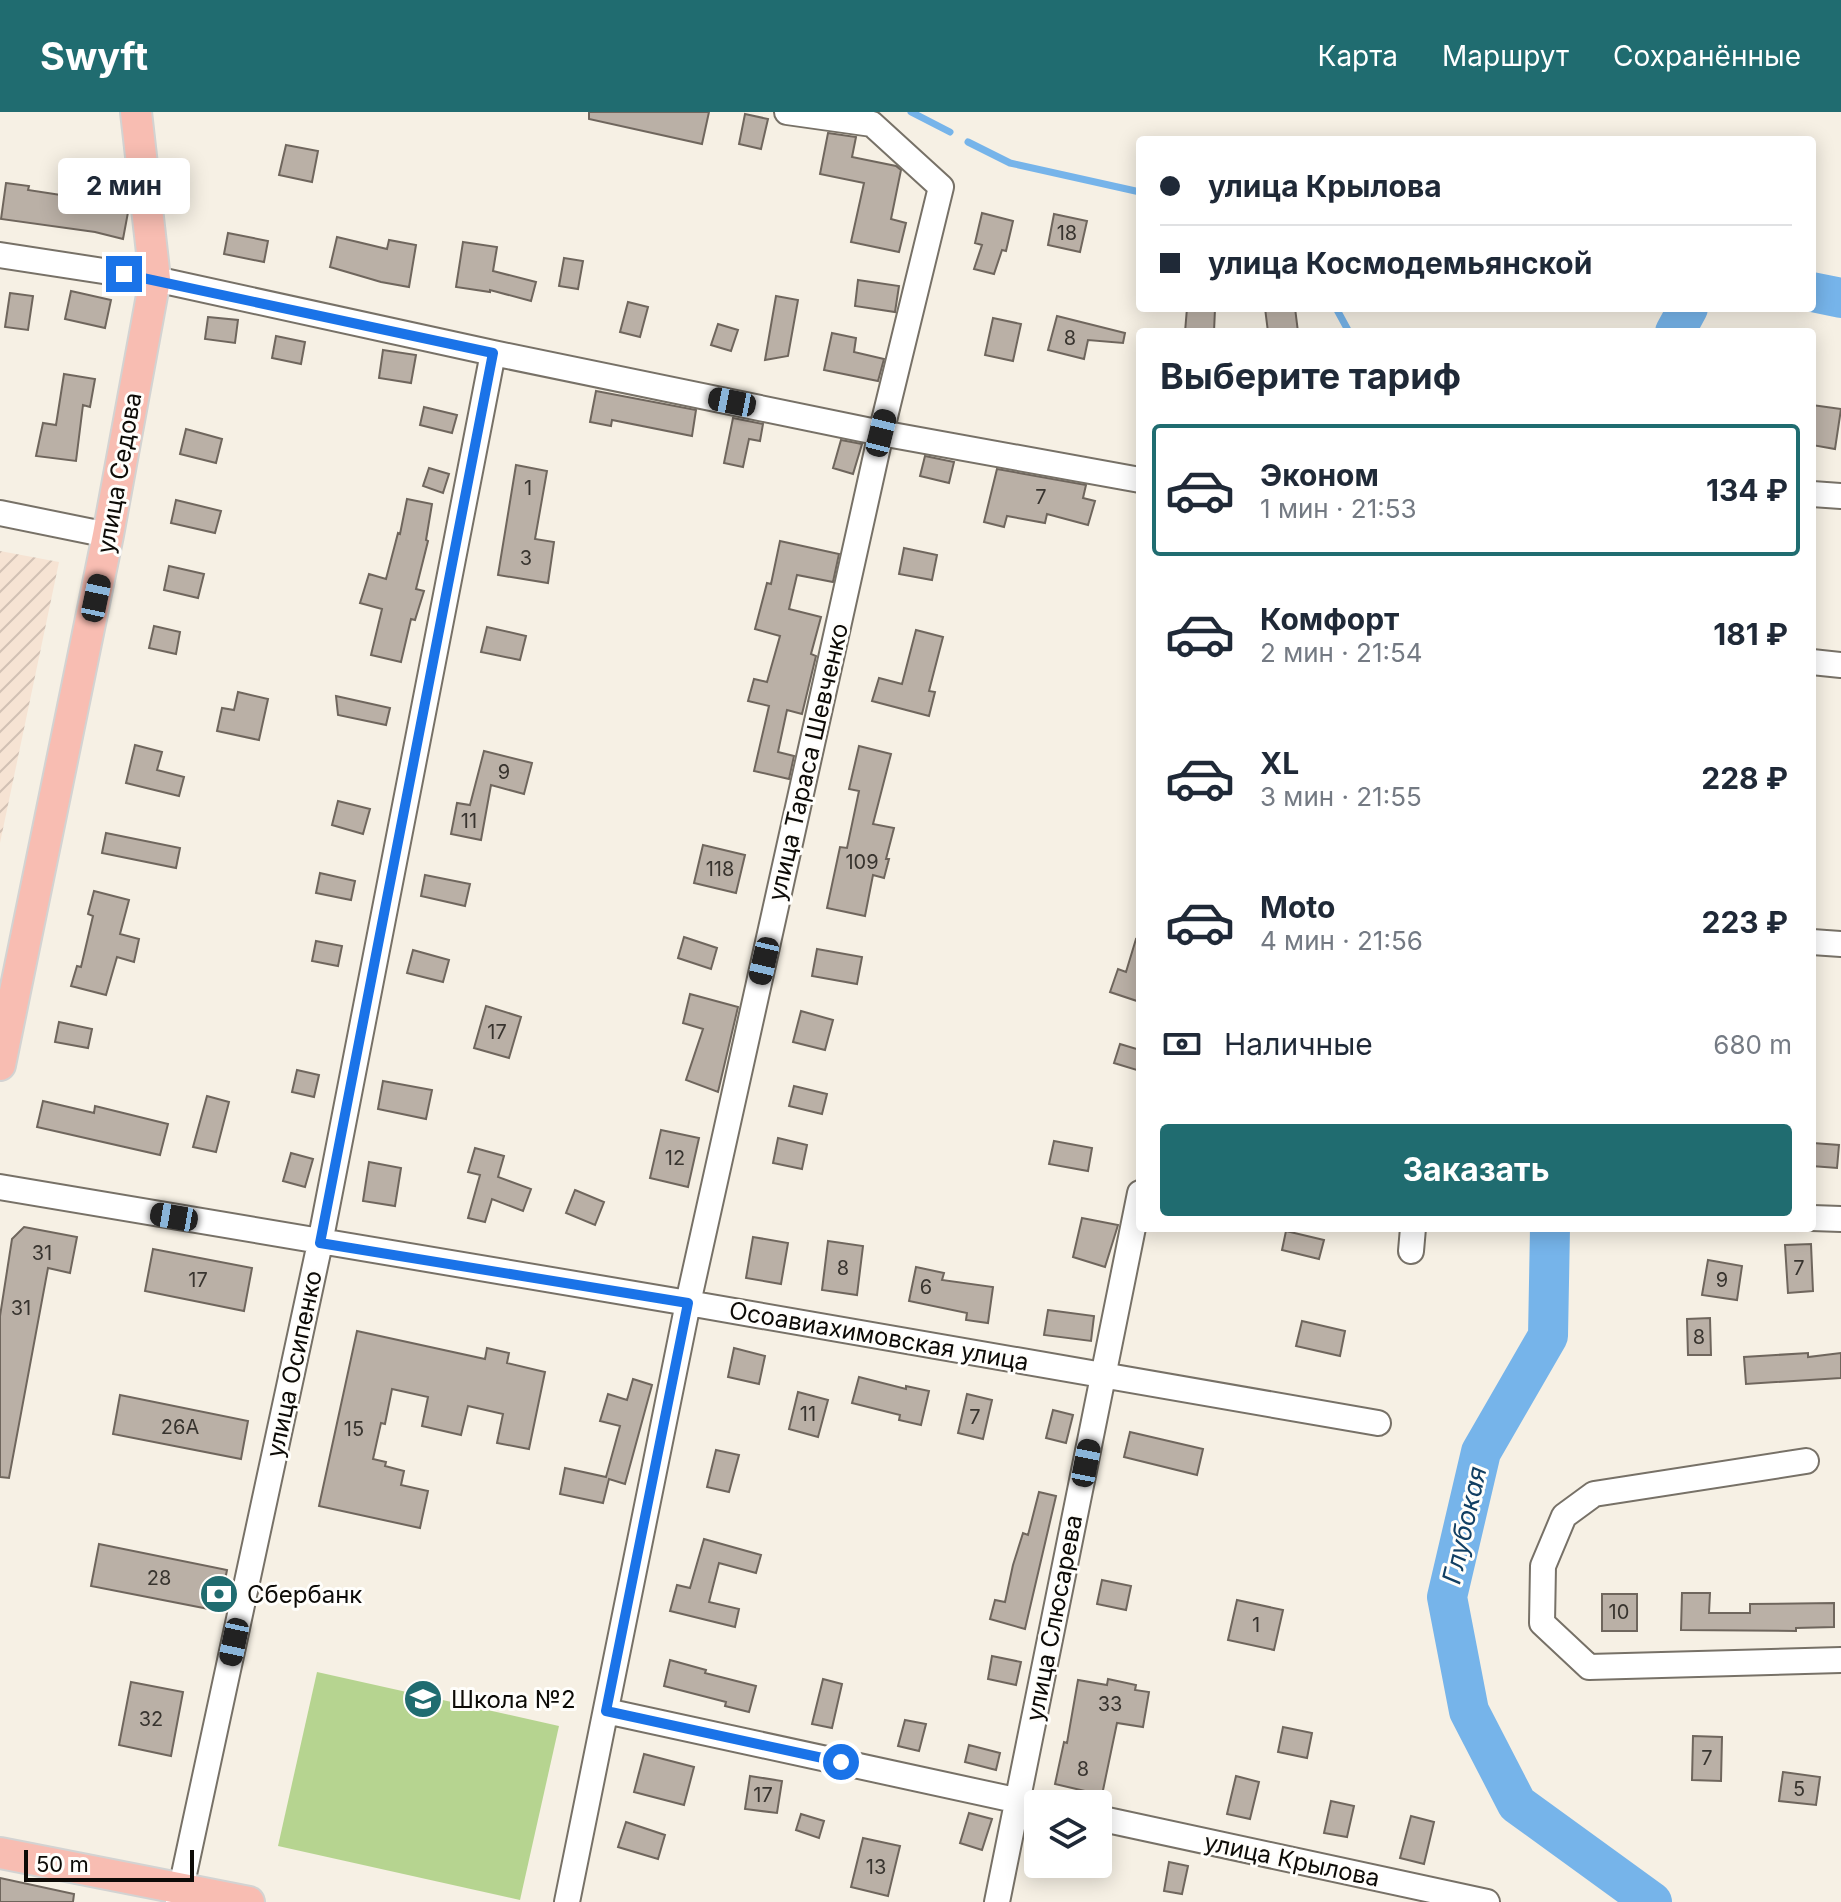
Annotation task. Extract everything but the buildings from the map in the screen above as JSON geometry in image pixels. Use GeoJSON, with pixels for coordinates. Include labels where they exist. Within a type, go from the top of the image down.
{"type":"FeatureCollection","features":[{"type":"Feature","properties":{"kind":"main road","name":"улица Седова"},"geometry":{"type":"LineString","coordinates":[[0,1065],[108,535],[155,279],[136,112]]}},
{"type":"Feature","properties":{"kind":"main road"},"geometry":{"type":"LineString","coordinates":[[0,1853],[180,1895],[249,1902]]}},
{"type":"Feature","properties":{"kind":"street","name":"улица Тараса Шевченко"},"geometry":{"type":"LineString","coordinates":[[567,1902],[688,1303],[881,433],[941,187],[872,124],[787,112]]}},
{"type":"Feature","properties":{"kind":"street"},"geometry":{"type":"LineString","coordinates":[[0,255],[155,279],[881,433],[1136,479]]}},
{"type":"Feature","properties":{"kind":"street","name":"улица Осипенко"},"geometry":{"type":"LineString","coordinates":[[180,1895],[320,1243],[493,353]]}},
{"type":"Feature","properties":{"kind":"street"},"geometry":{"type":"LineString","coordinates":[[1816,494],[1841,496]]}},
{"type":"Feature","properties":{"kind":"street"},"geometry":{"type":"LineString","coordinates":[[0,513],[108,535]]}},
{"type":"Feature","properties":{"kind":"street"},"geometry":{"type":"LineString","coordinates":[[1816,662],[1841,665]]}},
{"type":"Feature","properties":{"kind":"street"},"geometry":{"type":"LineString","coordinates":[[1816,942],[1841,944]]}},
{"type":"Feature","properties":{"kind":"street","name":"Осоавиахимовская улица"},"geometry":{"type":"LineString","coordinates":[[0,1187],[1378,1423]]}},
{"type":"Feature","properties":{"kind":"street","name":"улица Слюсарева"},"geometry":{"type":"LineString","coordinates":[[1030,1790],[1103,1375],[1136,1213]]}},
{"type":"Feature","properties":{"kind":"street"},"geometry":{"type":"LineString","coordinates":[[1816,1218],[1841,1219]]}},
{"type":"Feature","properties":{"kind":"street"},"geometry":{"type":"LineString","coordinates":[[1806,1461],[1594,1494],[1564,1516],[1543,1566],[1542,1623],[1589,1667],[1841,1660]]}},
{"type":"Feature","properties":{"kind":"street"},"geometry":{"type":"LineString","coordinates":[[606,1711],[1024,1801]]}},
{"type":"Feature","properties":{"kind":"street","name":"улица Слюсарева"},"geometry":{"type":"LineString","coordinates":[[997,1902],[1024,1815]]}},
{"type":"Feature","properties":{"kind":"street","name":"улица Крылова"},"geometry":{"type":"LineString","coordinates":[[1112,1821],[1487,1902]]}},
{"type":"Feature","properties":{"kind":"shaded area"},"geometry":{"type":"Polygon","coordinates":[[[0,551],[59,562],[0,843],[0,551]]]}},
{"type":"Feature","properties":{"kind":"green space"},"geometry":{"type":"Polygon","coordinates":[[[317,1672],[559,1726],[520,1900],[278,1846],[317,1672]]]}},
{"type":"Feature","properties":{"kind":"waterway"},"geometry":{"type":"LineString","coordinates":[[911,112],[950,132]]}},
{"type":"Feature","properties":{"kind":"waterway"},"geometry":{"type":"LineString","coordinates":[[968,142],[1010,163],[1136,191]]}},
{"type":"Feature","properties":{"kind":"waterway","name":"Глубокая"},"geometry":{"type":"LineString","coordinates":[[1816,293],[1841,298]]}},
{"type":"Feature","properties":{"kind":"waterway"},"geometry":{"type":"LineString","coordinates":[[1338,312],[1347,328]]}},
{"type":"Feature","properties":{"kind":"waterway","name":"Глубокая"},"geometry":{"type":"LineString","coordinates":[[1677,328],[1686,312]]}},
{"type":"Feature","properties":{"kind":"waterway","name":"Глубокая"},"geometry":{"type":"LineString","coordinates":[[1550,1232],[1548,1336],[1481,1452],[1447,1597],[1469,1711],[1517,1804],[1652,1902]]}},
{"type":"Feature","properties":{"kind":"place","name":"Сбербанк"},"geometry":{"type":"Point","coordinates":[219,1594]}},
{"type":"Feature","properties":{"kind":"place","name":"Школа №2"},"geometry":{"type":"Point","coordinates":[423,1699]}},
{"type":"Feature","properties":{"kind":"route"},"geometry":{"type":"LineString","coordinates":[[124,274],[493,353],[320,1243],[688,1303],[606,1711],[841,1762]]}}]}
